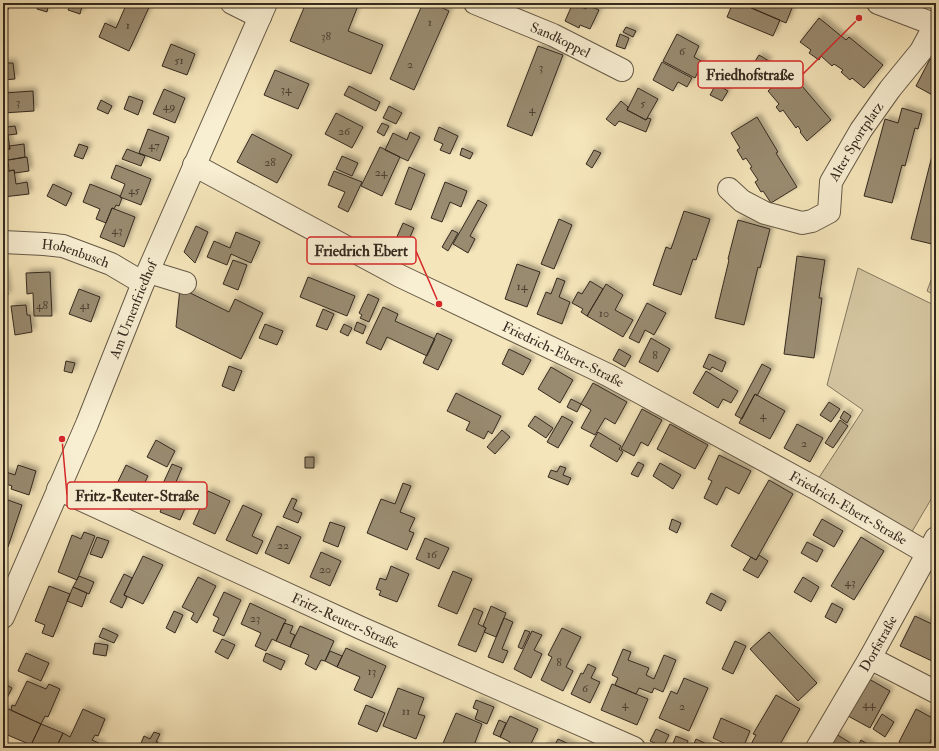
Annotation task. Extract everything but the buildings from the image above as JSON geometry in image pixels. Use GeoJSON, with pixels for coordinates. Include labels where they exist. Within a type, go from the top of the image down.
{"type":"FeatureCollection","features":[{"type":"Feature","properties":{"kind":"street"},"geometry":{"type":"LineString","coordinates":[[232,3],[263,10]]}},
{"type":"Feature","properties":{"kind":"street","name":"Sandkoppel"},"geometry":{"type":"LineString","coordinates":[[475,3],[553,35],[622,70]]}},
{"type":"Feature","properties":{"kind":"street"},"geometry":{"type":"LineString","coordinates":[[878,3],[935,25]]}},
{"type":"Feature","properties":{"kind":"street","name":"Am Urnenfriedhof"},"geometry":{"type":"LineString","coordinates":[[3,617],[87,424],[146,277],[263,10]]}},
{"type":"Feature","properties":{"kind":"street","name":"Alter Sportplatz"},"geometry":{"type":"LineString","coordinates":[[729,189],[742,201],[765,213],[802,223],[812,221],[829,212],[831,182],[861,130],[890,89],[921,51],[935,25]]}},
{"type":"Feature","properties":{"kind":"street","name":"Friedrich-Ebert-Straße"},"geometry":{"type":"LineString","coordinates":[[194,165],[400,276],[608,375],[817,489],[932,546]]}},
{"type":"Feature","properties":{"kind":"street","name":"Hohenbusch"},"geometry":{"type":"LineString","coordinates":[[3,242],[63,246],[146,277],[185,283]]}},
{"type":"Feature","properties":{"kind":"street","name":"Fritz-Reuter-Straße"},"geometry":{"type":"LineString","coordinates":[[58,489],[361,628],[634,748]]}},
{"type":"Feature","properties":{"kind":"street","name":"Dorfstraße"},"geometry":{"type":"LineString","coordinates":[[817,748],[870,658],[932,546]]}},
{"type":"Feature","properties":{"kind":"street"},"geometry":{"type":"LineString","coordinates":[[870,658],[936,692]]}},
{"type":"Feature","properties":{"kind":"shaded area"},"geometry":{"type":"Polygon","coordinates":[[[936,267],[936,296],[927,291],[936,267]]]}},
{"type":"Feature","properties":{"kind":"shaded area"},"geometry":{"type":"Polygon","coordinates":[[[858,268],[936,306],[936,491],[910,535],[818,479],[863,410],[827,385],[858,268]]]}},
{"type":"Feature","properties":{"kind":"place","name":"Friedhofstraße"},"geometry":{"type":"Point","coordinates":[859,18]}},
{"type":"Feature","properties":{"kind":"place","name":"Friedrich Ebert"},"geometry":{"type":"Point","coordinates":[439,304]}},
{"type":"Feature","properties":{"kind":"place","name":"Fritz-Reuter-Straße"},"geometry":{"type":"Point","coordinates":[62,439]}}]}
